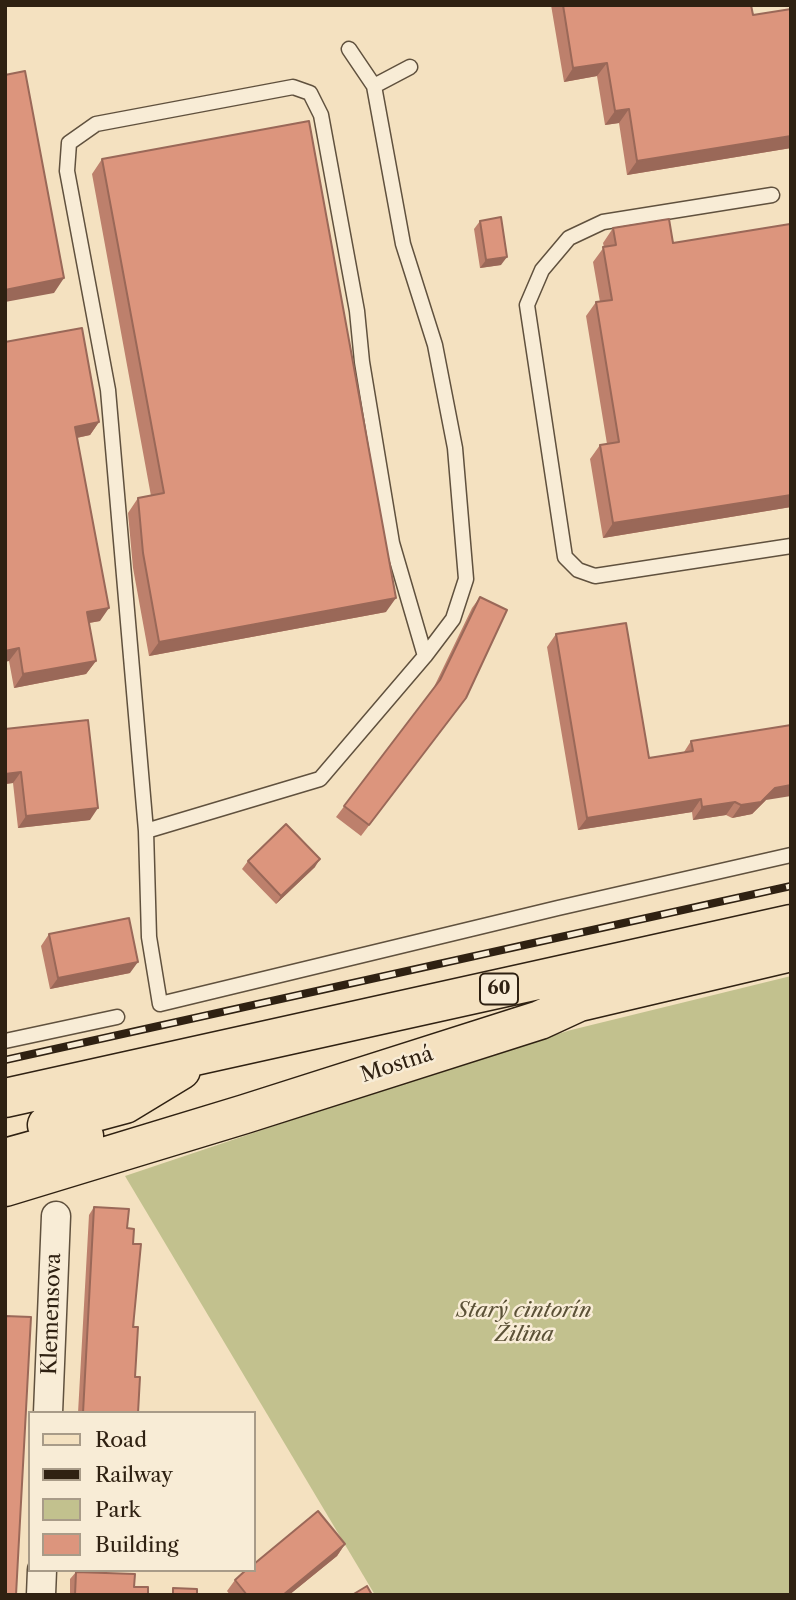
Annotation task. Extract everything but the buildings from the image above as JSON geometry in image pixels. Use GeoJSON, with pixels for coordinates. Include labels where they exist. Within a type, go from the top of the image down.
{"type":"FeatureCollection","features":[{"type":"Feature","properties":{"kind":"main road","name":"60"},"geometry":{"type":"LineString","coordinates":[[5,1098],[791,924]]}},
{"type":"Feature","properties":{"kind":"main road","name":"Mostná"},"geometry":{"type":"LineString","coordinates":[[5,1187],[540,1020],[579,1002],[791,952]]}},
{"type":"Feature","properties":{"kind":"main road"},"geometry":{"type":"LineString","coordinates":[[5,1158],[507,1011],[533,1004],[579,1002]]}},
{"type":"Feature","properties":{"kind":"main road"},"geometry":{"type":"LineString","coordinates":[[5,1135],[125,1104],[206,1054]]}},
{"type":"Feature","properties":{"kind":"street","name":"Klemensova"},"geometry":{"type":"LineString","coordinates":[[48,1411],[56,1216]]}},
{"type":"Feature","properties":{"kind":"street"},"geometry":{"type":"LineString","coordinates":[[41,1595],[42,1572]]}},
{"type":"Feature","properties":{"kind":"lane"},"geometry":{"type":"LineString","coordinates":[[146,831],[320,779],[425,656],[453,619],[466,579],[455,449],[435,345],[403,244],[374,86],[349,49]]}},
{"type":"Feature","properties":{"kind":"lane"},"geometry":{"type":"LineString","coordinates":[[374,86],[410,67]]}},
{"type":"Feature","properties":{"kind":"lane"},"geometry":{"type":"LineString","coordinates":[[425,656],[392,543],[348,259],[321,115],[310,93],[293,87],[96,124],[69,143],[67,171],[108,390],[146,831],[149,937],[160,1004],[791,855]]}},
{"type":"Feature","properties":{"kind":"lane"},"geometry":{"type":"LineString","coordinates":[[772,195],[603,222],[569,238],[542,270],[527,305],[565,556],[578,570],[595,576],[791,546]]}},
{"type":"Feature","properties":{"kind":"lane"},"geometry":{"type":"LineString","coordinates":[[5,1041],[117,1017]]}},
{"type":"Feature","properties":{"kind":"green space","name":"Starý cintorín Žilina"},"geometry":{"type":"Polygon","coordinates":[[[791,976],[791,1595],[375,1595],[125,1176],[444,1069],[571,1030],[791,976]]]}},
{"type":"Feature","properties":{"kind":"railway"},"geometry":{"type":"LineString","coordinates":[[5,1060],[791,886]]}}]}
